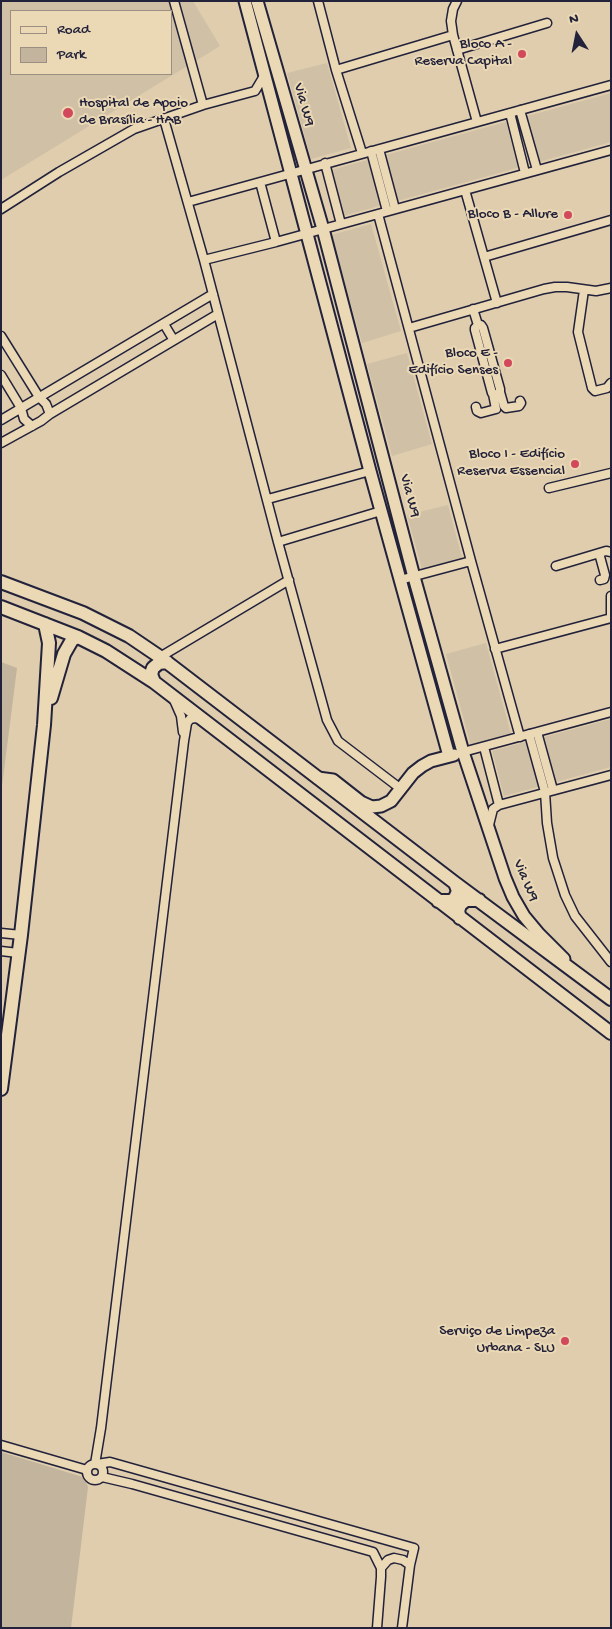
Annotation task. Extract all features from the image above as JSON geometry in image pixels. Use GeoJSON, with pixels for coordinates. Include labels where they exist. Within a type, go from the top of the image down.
{"type":"FeatureCollection","features":[{"type":"Feature","properties":{"kind":"main road"},"geometry":{"type":"LineString","coordinates":[[1,582],[84,613],[129,636],[163,659],[455,883],[580,974],[611,999]]}},
{"type":"Feature","properties":{"kind":"main road"},"geometry":{"type":"LineString","coordinates":[[1,608],[78,637],[106,651],[154,682],[611,1033]]}},
{"type":"Feature","properties":{"kind":"main road"},"geometry":{"type":"LineString","coordinates":[[1,1089],[21,935],[44,725],[49,643],[45,624]]}},
{"type":"Feature","properties":{"kind":"main road"},"geometry":{"type":"LineString","coordinates":[[44,725],[64,654],[72,640],[78,637]]}},
{"type":"Feature","properties":{"kind":"main road"},"geometry":{"type":"LineString","coordinates":[[154,682],[151,674],[153,668],[163,659]]}},
{"type":"Feature","properties":{"kind":"main road"},"geometry":{"type":"LineString","coordinates":[[438,901],[450,901],[455,898],[458,891],[455,883]]}},
{"type":"Feature","properties":{"kind":"main road"},"geometry":{"type":"LineString","coordinates":[[460,918],[458,911],[460,905],[466,900],[479,900]]}},
{"type":"Feature","properties":{"kind":"street"},"geometry":{"type":"LineString","coordinates":[[174,1],[203,105]]}},
{"type":"Feature","properties":{"kind":"street","name":"Via W9"},"geometry":{"type":"LineString","coordinates":[[244,1],[386,530],[449,756]]}},
{"type":"Feature","properties":{"kind":"street","name":"Via W9"},"geometry":{"type":"LineString","coordinates":[[257,1],[323,229],[414,577],[463,752],[488,829],[505,878],[524,916],[539,934],[580,974]]}},
{"type":"Feature","properties":{"kind":"street"},"geometry":{"type":"LineString","coordinates":[[318,1],[336,70],[362,153]]}},
{"type":"Feature","properties":{"kind":"street"},"geometry":{"type":"LineString","coordinates":[[457,1],[452,9],[453,35],[477,122]]}},
{"type":"Feature","properties":{"kind":"street"},"geometry":{"type":"LineString","coordinates":[[457,50],[547,23]]}},
{"type":"Feature","properties":{"kind":"street"},"geometry":{"type":"LineString","coordinates":[[336,70],[453,35]]}},
{"type":"Feature","properties":{"kind":"street"},"geometry":{"type":"LineString","coordinates":[[1,209],[59,172],[134,129],[203,105],[255,91],[264,76]]}},
{"type":"Feature","properties":{"kind":"street"},"geometry":{"type":"LineString","coordinates":[[188,202],[611,85]]}},
{"type":"Feature","properties":{"kind":"street"},"geometry":{"type":"LineString","coordinates":[[255,91],[270,98]]}},
{"type":"Feature","properties":{"kind":"street"},"geometry":{"type":"LineString","coordinates":[[520,110],[537,170]]}},
{"type":"Feature","properties":{"kind":"street"},"geometry":{"type":"LineString","coordinates":[[510,113],[525,173]]}},
{"type":"Feature","properties":{"kind":"street"},"geometry":{"type":"LineString","coordinates":[[164,119],[204,260],[327,720],[338,741],[400,789]]}},
{"type":"Feature","properties":{"kind":"street"},"geometry":{"type":"LineString","coordinates":[[375,150],[391,210]]}},
{"type":"Feature","properties":{"kind":"street"},"geometry":{"type":"LineString","coordinates":[[204,260],[611,150]]}},
{"type":"Feature","properties":{"kind":"street"},"geometry":{"type":"LineString","coordinates":[[325,163],[341,224]]}},
{"type":"Feature","properties":{"kind":"street"},"geometry":{"type":"LineString","coordinates":[[260,182],[276,242]]}},
{"type":"Feature","properties":{"kind":"street"},"geometry":{"type":"LineString","coordinates":[[466,190],[496,303]]}},
{"type":"Feature","properties":{"kind":"street"},"geometry":{"type":"LineString","coordinates":[[378,214],[520,737]]}},
{"type":"Feature","properties":{"kind":"street"},"geometry":{"type":"LineString","coordinates":[[484,257],[611,220]]}},
{"type":"Feature","properties":{"kind":"street"},"geometry":{"type":"LineString","coordinates":[[409,328],[555,286],[596,291],[611,288]]}},
{"type":"Feature","properties":{"kind":"street"},"geometry":{"type":"LineString","coordinates":[[584,290],[578,332],[592,388],[595,391],[607,388],[611,383]]}},
{"type":"Feature","properties":{"kind":"street"},"geometry":{"type":"LineString","coordinates":[[1,420],[213,294]]}},
{"type":"Feature","properties":{"kind":"street"},"geometry":{"type":"LineString","coordinates":[[473,309],[478,325],[475,330],[497,393],[506,408],[519,406],[520,401]]}},
{"type":"Feature","properties":{"kind":"street"},"geometry":{"type":"LineString","coordinates":[[1,443],[173,339],[218,314]]}},
{"type":"Feature","properties":{"kind":"street"},"geometry":{"type":"LineString","coordinates":[[164,324],[173,339]]}},
{"type":"Feature","properties":{"kind":"street"},"geometry":{"type":"LineString","coordinates":[[1,336],[39,397],[46,404],[50,414]]}},
{"type":"Feature","properties":{"kind":"street"},"geometry":{"type":"LineString","coordinates":[[1,375],[21,408],[24,419],[32,426]]}},
{"type":"Feature","properties":{"kind":"street"},"geometry":{"type":"LineString","coordinates":[[476,408],[481,413],[496,409],[497,393]]}},
{"type":"Feature","properties":{"kind":"street"},"geometry":{"type":"LineString","coordinates":[[268,499],[370,471]]}},
{"type":"Feature","properties":{"kind":"street"},"geometry":{"type":"LineString","coordinates":[[549,488],[611,473]]}},
{"type":"Feature","properties":{"kind":"street"},"geometry":{"type":"LineString","coordinates":[[278,542],[381,511]]}},
{"type":"Feature","properties":{"kind":"street"},"geometry":{"type":"LineString","coordinates":[[386,530],[394,524],[401,525]]}},
{"type":"Feature","properties":{"kind":"street"},"geometry":{"type":"LineString","coordinates":[[556,566],[606,551],[611,552]]}},
{"type":"Feature","properties":{"kind":"street"},"geometry":{"type":"LineString","coordinates":[[599,553],[605,575],[604,579],[600,580]]}},
{"type":"Feature","properties":{"kind":"street"},"geometry":{"type":"LineString","coordinates":[[400,580],[471,561]]}},
{"type":"Feature","properties":{"kind":"street"},"geometry":{"type":"LineString","coordinates":[[163,659],[289,580]]}},
{"type":"Feature","properties":{"kind":"street"},"geometry":{"type":"LineString","coordinates":[[495,649],[611,618],[611,596]]}},
{"type":"Feature","properties":{"kind":"street"},"geometry":{"type":"LineString","coordinates":[[409,612],[419,613],[424,610]]}},
{"type":"Feature","properties":{"kind":"street"},"geometry":{"type":"LineString","coordinates":[[172,696],[181,716],[184,742]]}},
{"type":"Feature","properties":{"kind":"street"},"geometry":{"type":"LineString","coordinates":[[318,778],[333,780],[361,802],[372,807],[381,806],[391,801],[413,773],[431,761],[611,712]]}},
{"type":"Feature","properties":{"kind":"street"},"geometry":{"type":"LineString","coordinates":[[96,1464],[184,742],[187,723],[190,719],[201,718]]}},
{"type":"Feature","properties":{"kind":"street"},"geometry":{"type":"LineString","coordinates":[[533,733],[549,791],[547,823],[553,858],[565,895],[575,916],[611,962]]}},
{"type":"Feature","properties":{"kind":"street"},"geometry":{"type":"LineString","coordinates":[[484,747],[499,804]]}},
{"type":"Feature","properties":{"kind":"street"},"geometry":{"type":"LineString","coordinates":[[488,829],[493,810],[499,804],[611,775]]}},
{"type":"Feature","properties":{"kind":"street"},"geometry":{"type":"LineString","coordinates":[[1,933],[21,935]]}},
{"type":"Feature","properties":{"kind":"street"},"geometry":{"type":"LineString","coordinates":[[1,951],[18,953]]}},
{"type":"Feature","properties":{"kind":"street"},"geometry":{"type":"LineString","coordinates":[[1,1445],[87,1470]]}},
{"type":"Feature","properties":{"kind":"street"},"geometry":{"type":"LineString","coordinates":[[87,1470],[89,1466],[110,1462],[414,1548],[402,1628]]}},
{"type":"Feature","properties":{"kind":"street"},"geometry":{"type":"LineString","coordinates":[[96,1464],[103,1470],[102,1478]]}},
{"type":"Feature","properties":{"kind":"street"},"geometry":{"type":"LineString","coordinates":[[87,1470],[87,1474],[95,1481],[102,1478],[132,1484],[373,1552],[381,1568],[377,1628]]}},
{"type":"Feature","properties":{"kind":"street"},"geometry":{"type":"LineString","coordinates":[[132,1484],[139,1470]]}},
{"type":"Feature","properties":{"kind":"street"},"geometry":{"type":"LineString","coordinates":[[373,1552],[381,1538]]}},
{"type":"Feature","properties":{"kind":"street"},"geometry":{"type":"LineString","coordinates":[[381,1568],[388,1560],[394,1558],[403,1560],[410,1565]]}},
{"type":"Feature","properties":{"kind":"shaded area","name":"Hospital de Apoio de Brasília - HAB"},"geometry":{"type":"Polygon","coordinates":[[[1,1],[193,1],[220,46],[1,180],[1,1]]]}},
{"type":"Feature","properties":{"kind":"shaded area"},"geometry":{"type":"Polygon","coordinates":[[[327,63],[351,148],[311,159],[287,73],[327,63]]]}},
{"type":"Feature","properties":{"kind":"shaded area"},"geometry":{"type":"Polygon","coordinates":[[[611,93],[611,142],[343,216],[331,170],[611,93]]]}},
{"type":"Feature","properties":{"kind":"shaded area"},"geometry":{"type":"Polygon","coordinates":[[[371,224],[401,331],[362,343],[331,235],[371,224]]]}},
{"type":"Feature","properties":{"kind":"shaded area"},"geometry":{"type":"Polygon","coordinates":[[[407,353],[432,444],[392,456],[367,364],[407,353]]]}},
{"type":"Feature","properties":{"kind":"shaded area"},"geometry":{"type":"Polygon","coordinates":[[[448,505],[462,558],[422,569],[407,515],[448,505]]]}},
{"type":"Feature","properties":{"kind":"shaded area"},"geometry":{"type":"Polygon","coordinates":[[[486,643],[511,734],[471,746],[446,654],[486,643]]]}},
{"type":"Feature","properties":{"kind":"shaded area"},"geometry":{"type":"Polygon","coordinates":[[[611,719],[611,767],[504,796],[492,751],[611,719]]]}},
{"type":"Feature","properties":{"kind":"green space"},"geometry":{"type":"Polygon","coordinates":[[[1,662],[17,668],[1,794],[1,662]]]}},
{"type":"Feature","properties":{"kind":"green space"},"geometry":{"type":"Polygon","coordinates":[[[1,1452],[80,1476],[85,1480],[88,1487],[71,1628],[1,1628],[1,1452]]]}},
{"type":"Feature","properties":{"kind":"place","name":"Bloco A - Reserva Capital"},"geometry":{"type":"Point","coordinates":[522,54]}},
{"type":"Feature","properties":{"kind":"place","name":"Hospital de Apoio de Brasília - HAB"},"geometry":{"type":"Point","coordinates":[68,113]}},
{"type":"Feature","properties":{"kind":"place","name":"Bloco B - Allure"},"geometry":{"type":"Point","coordinates":[568,215]}},
{"type":"Feature","properties":{"kind":"place","name":"Bloco E - Edifício Senses"},"geometry":{"type":"Point","coordinates":[508,363]}},
{"type":"Feature","properties":{"kind":"place","name":"Bloco I - Edifício Reserva Essencial"},"geometry":{"type":"Point","coordinates":[575,464]}},
{"type":"Feature","properties":{"kind":"place","name":"Serviço de Limpeza Urbana - SLU"},"geometry":{"type":"Point","coordinates":[565,1341]}}]}
